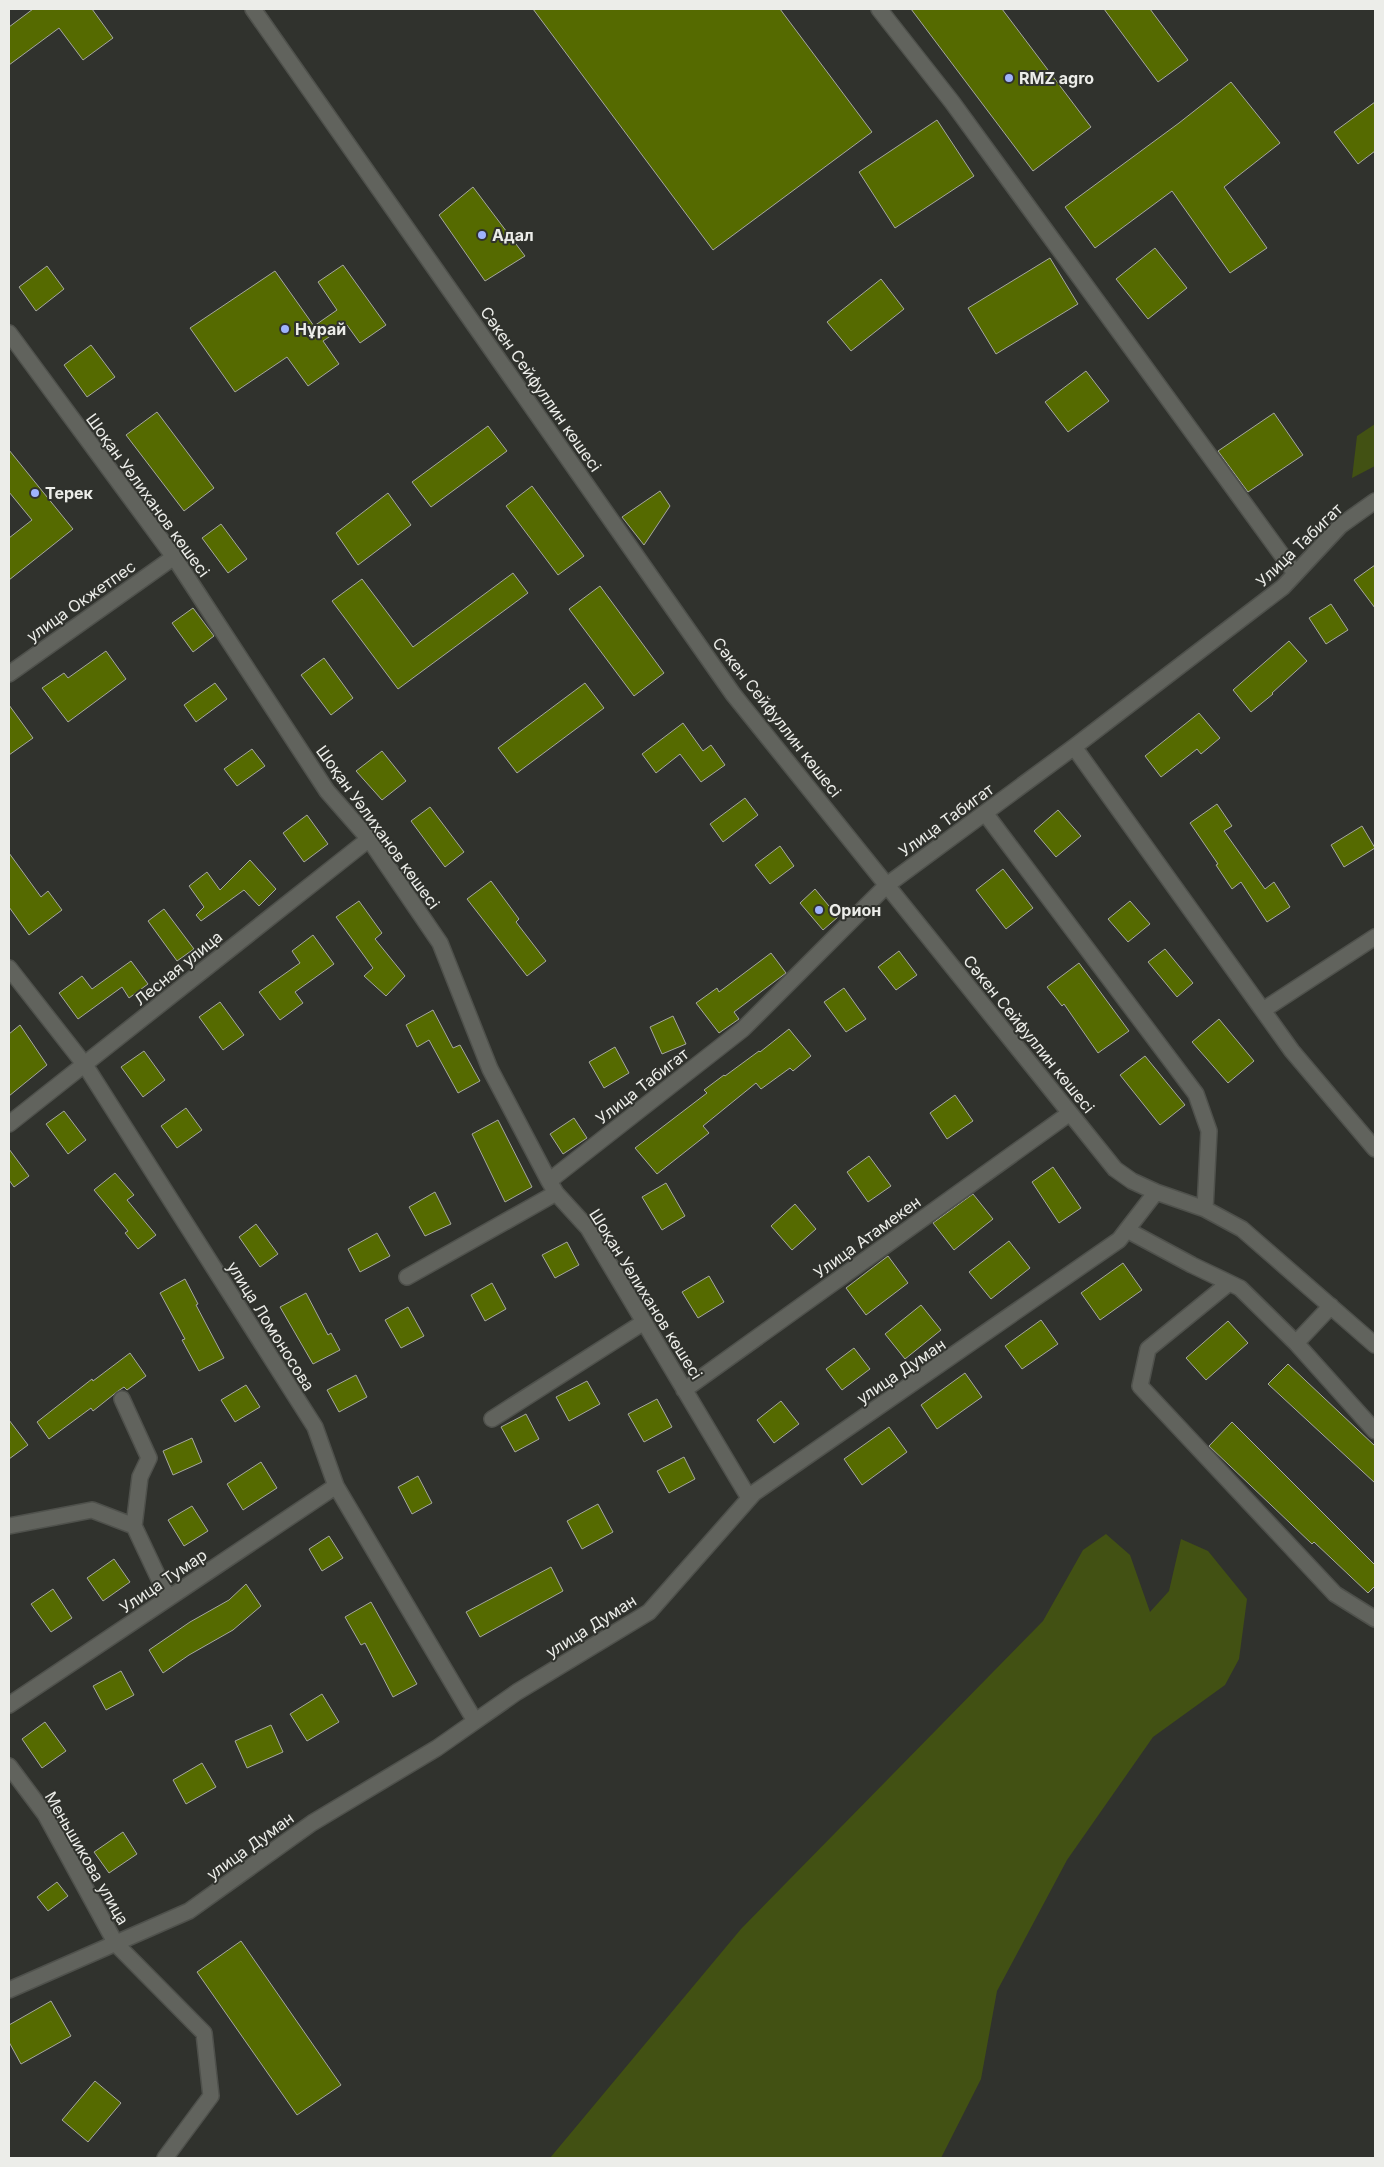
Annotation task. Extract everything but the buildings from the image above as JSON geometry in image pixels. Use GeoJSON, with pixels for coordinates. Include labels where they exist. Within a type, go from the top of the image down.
{"type":"FeatureCollection","features":[{"type":"Feature","properties":{"kind":"street","name":"Сәкен Сейфуллин көшесі"},"geometry":{"type":"LineString","coordinates":[[253,9],[733,694],[1115,1169],[1132,1181],[1156,1192],[1205,1209],[1242,1229],[1375,1345]]}},
{"type":"Feature","properties":{"kind":"street"},"geometry":{"type":"LineString","coordinates":[[879,9],[952,102],[1295,573]]}},
{"type":"Feature","properties":{"kind":"street","name":"Шоқан Уәлиханов көшесі"},"geometry":{"type":"LineString","coordinates":[[9,333],[174,557],[328,791],[369,839],[440,943],[490,1069],[553,1187],[588,1228],[749,1498]]}},
{"type":"Feature","properties":{"kind":"street","name":"Улица Табигат"},"geometry":{"type":"LineString","coordinates":[[407,1277],[553,1187],[743,1029],[887,885],[1074,747],[1283,588],[1340,526],[1375,501]]}},
{"type":"Feature","properties":{"kind":"street","name":"улица Окжетпес"},"geometry":{"type":"LineString","coordinates":[[9,674],[174,557]]}},
{"type":"Feature","properties":{"kind":"street"},"geometry":{"type":"LineString","coordinates":[[1074,747],[1292,1051],[1374,1144]]}},
{"type":"Feature","properties":{"kind":"street"},"geometry":{"type":"LineString","coordinates":[[985,813],[1196,1094],[1209,1131],[1205,1209]]}},
{"type":"Feature","properties":{"kind":"street","name":"Лесная улица"},"geometry":{"type":"LineString","coordinates":[[9,1124],[369,839]]}},
{"type":"Feature","properties":{"kind":"street"},"geometry":{"type":"LineString","coordinates":[[1263,1010],[1375,937]]}},
{"type":"Feature","properties":{"kind":"street","name":"улица Ломоносова"},"geometry":{"type":"LineString","coordinates":[[9,968],[85,1065],[315,1427],[336,1486],[475,1721]]}},
{"type":"Feature","properties":{"kind":"street","name":"Улица Атамекен"},"geometry":{"type":"LineString","coordinates":[[684,1390],[1070,1113]]}},
{"type":"Feature","properties":{"kind":"street","name":"улица Думан"},"geometry":{"type":"LineString","coordinates":[[9,1990],[189,1911],[312,1823],[436,1748],[517,1692],[649,1612],[754,1493],[1119,1240],[1156,1192]]}},
{"type":"Feature","properties":{"kind":"street"},"geometry":{"type":"LineString","coordinates":[[1127,1230],[1240,1288],[1296,1343],[1375,1431]]}},
{"type":"Feature","properties":{"kind":"street"},"geometry":{"type":"LineString","coordinates":[[1229,1283],[1148,1349],[1140,1386],[1334,1594],[1375,1620]]}},
{"type":"Feature","properties":{"kind":"street"},"geometry":{"type":"LineString","coordinates":[[1296,1343],[1331,1306]]}},
{"type":"Feature","properties":{"kind":"street"},"geometry":{"type":"LineString","coordinates":[[492,1419],[644,1322]]}},
{"type":"Feature","properties":{"kind":"street"},"geometry":{"type":"LineString","coordinates":[[122,1399],[149,1458],[140,1477],[134,1526],[168,1598]]}},
{"type":"Feature","properties":{"kind":"street","name":"Улица Тумар"},"geometry":{"type":"LineString","coordinates":[[9,1705],[336,1486]]}},
{"type":"Feature","properties":{"kind":"street"},"geometry":{"type":"LineString","coordinates":[[9,1526],[92,1510],[134,1526]]}},
{"type":"Feature","properties":{"kind":"street","name":"Меньшикова улица"},"geometry":{"type":"LineString","coordinates":[[9,1766],[45,1814],[116,1944],[204,2033],[211,2096],[165,2158]]}},
{"type":"Feature","properties":{"kind":"green space"},"geometry":{"type":"Polygon","coordinates":[[[1375,424],[1375,466],[1352,478],[1357,436],[1375,424]]]}},
{"type":"Feature","properties":{"kind":"green space"},"geometry":{"type":"Polygon","coordinates":[[[1106,1534],[1130,1555],[1150,1612],[1169,1591],[1181,1539],[1208,1551],[1247,1599],[1239,1659],[1225,1685],[1153,1737],[1067,1860],[997,1991],[981,2079],[941,2158],[550,2158],[741,1929],[1043,1621],[1083,1550],[1106,1534]]]}},
{"type":"Feature","properties":{"kind":"place","name":"RMZ agro"},"geometry":{"type":"Point","coordinates":[1009,78]}},
{"type":"Feature","properties":{"kind":"place","name":"Адал"},"geometry":{"type":"Point","coordinates":[482,235]}},
{"type":"Feature","properties":{"kind":"place","name":"Нұрай"},"geometry":{"type":"Point","coordinates":[285,329]}},
{"type":"Feature","properties":{"kind":"place","name":"Терек"},"geometry":{"type":"Point","coordinates":[35,493]}},
{"type":"Feature","properties":{"kind":"place","name":"Орион"},"geometry":{"type":"Point","coordinates":[819,910]}}]}
